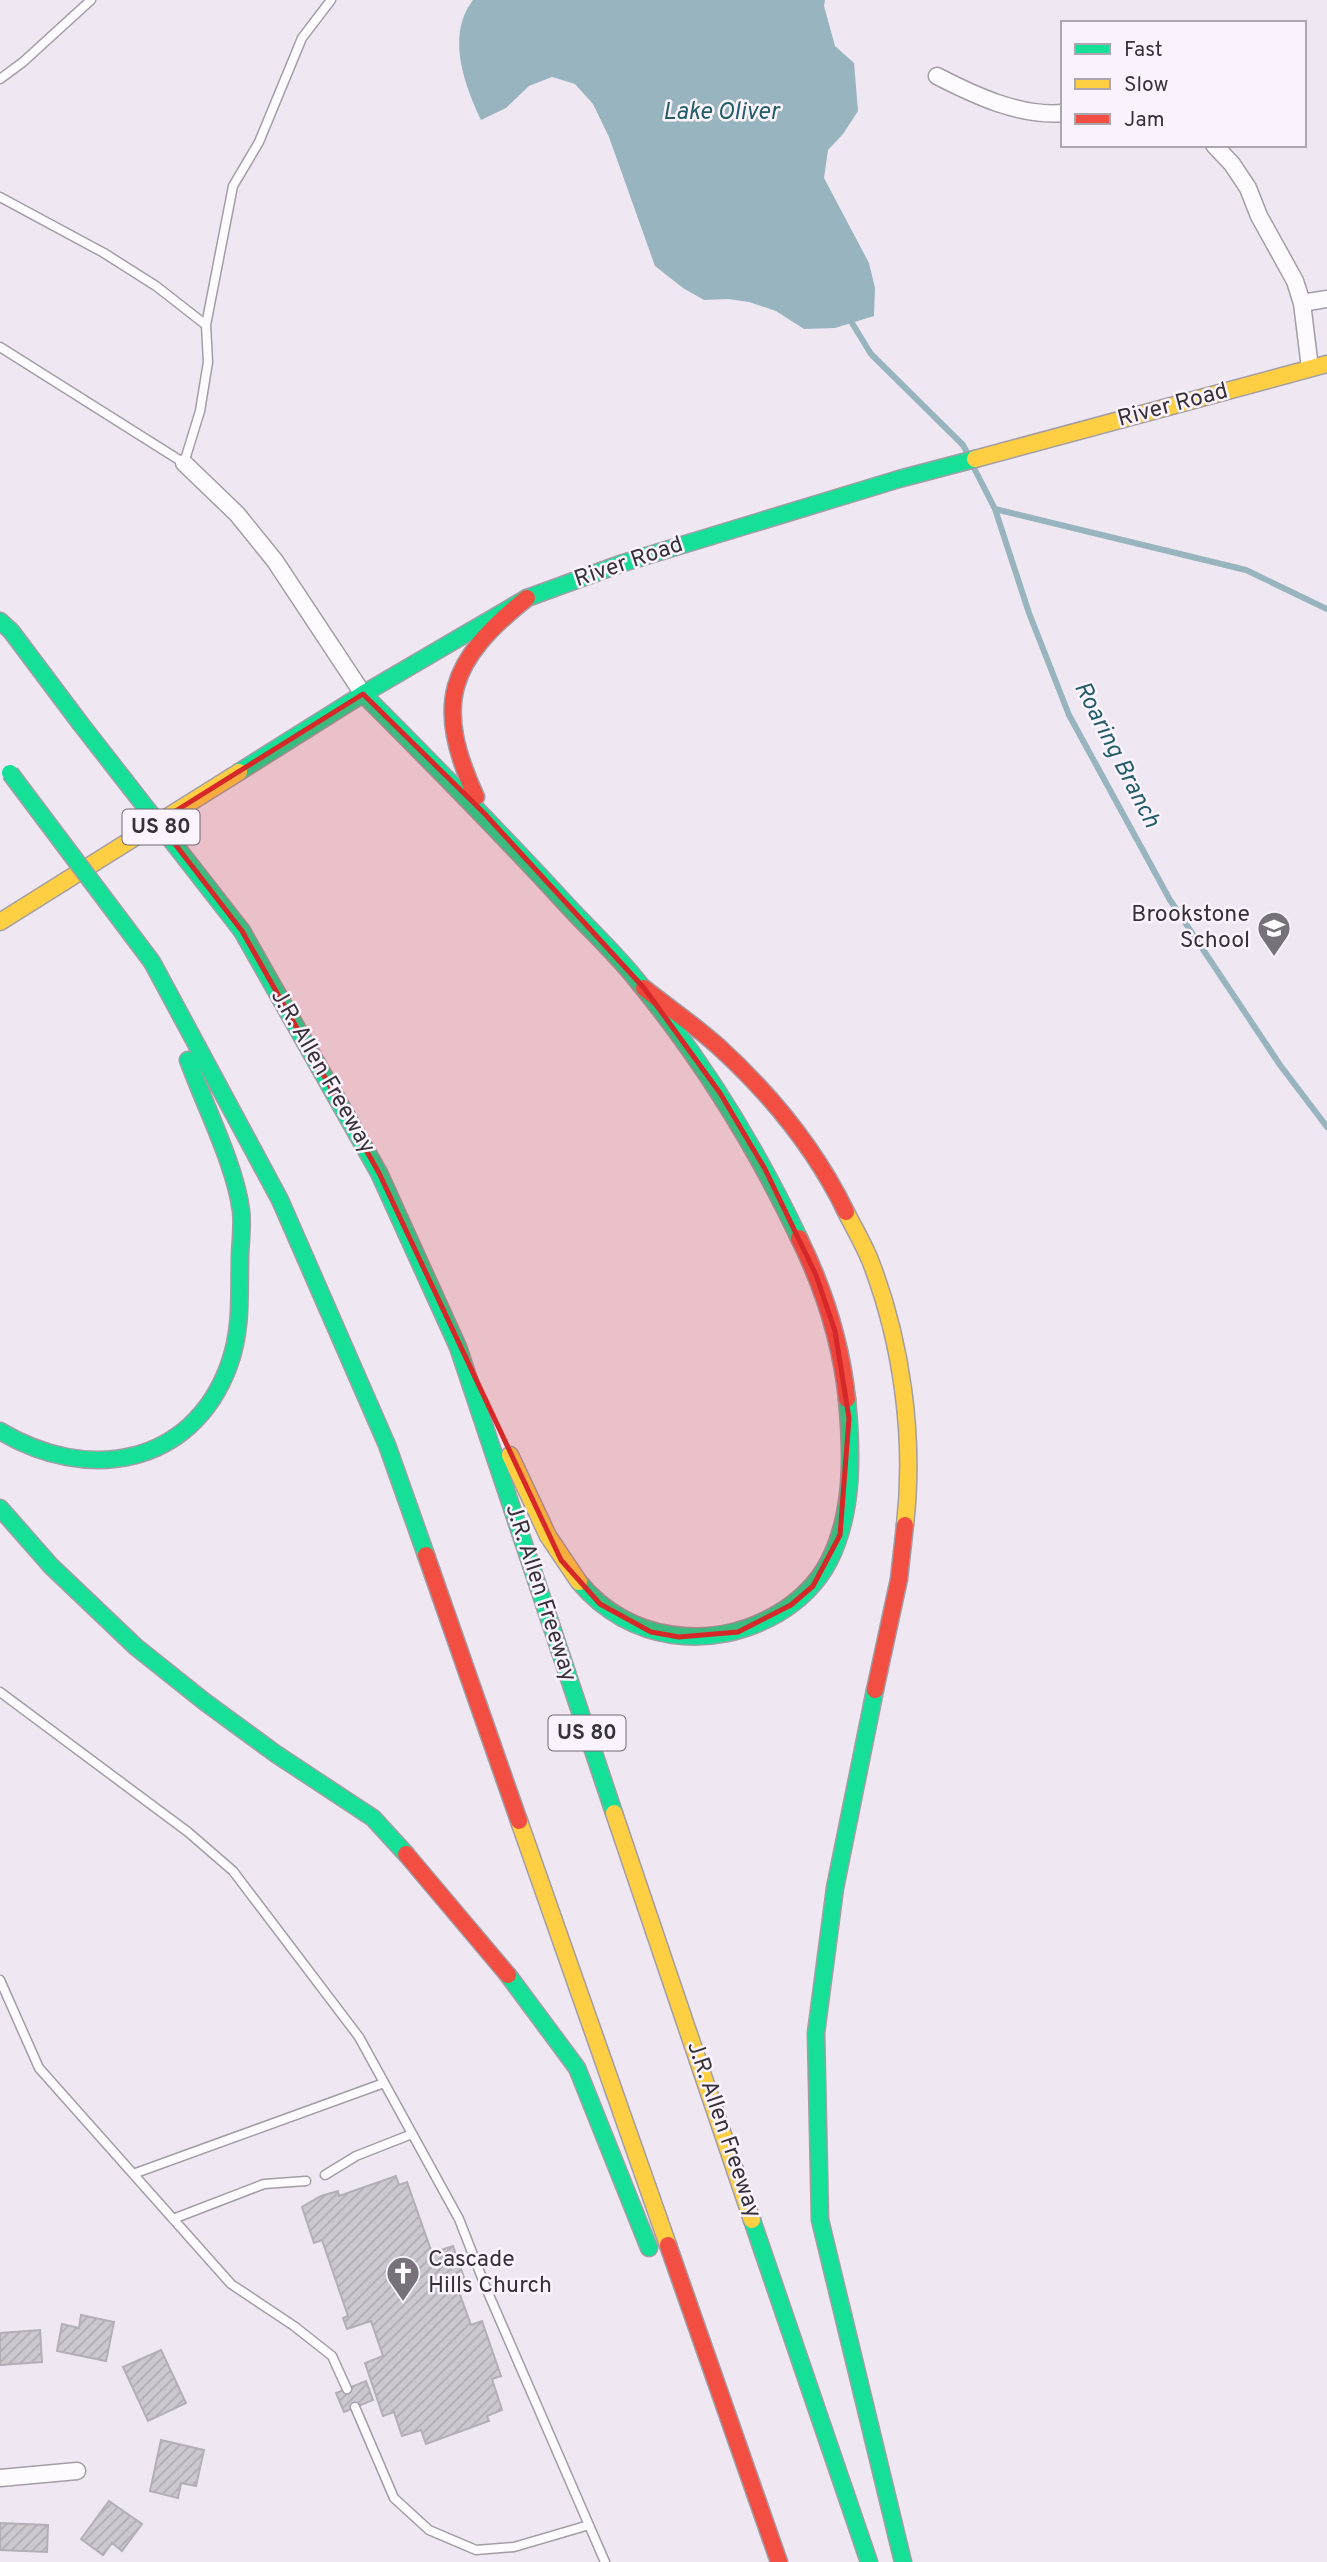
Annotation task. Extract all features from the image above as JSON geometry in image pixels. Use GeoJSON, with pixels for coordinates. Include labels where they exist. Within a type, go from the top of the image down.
{"type":"FeatureCollection","features":[{"type":"Feature","properties":{"kind":"main road","name":"River Road"},"geometry":{"type":"LineString","coordinates":[[0,922],[363,694],[527,598],[623,563],[744,524],[899,479],[1327,364]]}},
{"type":"Feature","properties":{"kind":"main road"},"geometry":{"type":"LineString","coordinates":[[484,813],[465,775],[453,739],[451,715],[454,690],[472,651],[491,628],[527,598]]}},
{"type":"Feature","properties":{"kind":"main road","name":"J.R. Allen Freeway"},"geometry":{"type":"LineString","coordinates":[[0,621],[11,631],[242,931],[379,1173],[458,1347],[562,1661],[869,2562]]}},
{"type":"Feature","properties":{"kind":"main road"},"geometry":{"type":"LineString","coordinates":[[363,694],[484,813],[644,988],[720,1093],[765,1169],[792,1221],[826,1302],[846,1388],[849,1476],[841,1535],[830,1562],[813,1586],[791,1605],[766,1621],[738,1632],[709,1637],[680,1637],[651,1632],[624,1620],[600,1604],[561,1560],[458,1347]]}},
{"type":"Feature","properties":{"kind":"main road"},"geometry":{"type":"LineString","coordinates":[[5,768],[152,961],[281,1200],[387,1445],[779,2562]]}},
{"type":"Feature","properties":{"kind":"main road"},"geometry":{"type":"LineString","coordinates":[[0,1431],[57,1458],[86,1462],[115,1461],[144,1453],[170,1440],[193,1422],[212,1400],[229,1369],[240,1321],[240,1202],[152,961]]}},
{"type":"Feature","properties":{"kind":"main road"},"geometry":{"type":"LineString","coordinates":[[644,988],[719,1048],[779,1109],[814,1157],[844,1207],[870,1260],[896,1344],[908,1461],[901,1567],[835,1888],[816,2033],[820,2220],[903,2562]]}},
{"type":"Feature","properties":{"kind":"main road"},"geometry":{"type":"LineString","coordinates":[[0,1508],[51,1566],[136,1647],[276,1754],[373,1818],[432,1883],[507,1973],[577,2068],[652,2258]]}},
{"type":"Feature","properties":{"kind":"main road"},"geometry":{"type":"LineString","coordinates":[[677,2321],[773,2562]]}},
{"type":"Feature","properties":{"kind":"street"},"geometry":{"type":"LineString","coordinates":[[936,76],[961,89],[1013,108],[1046,115],[1061,113]]}},
{"type":"Feature","properties":{"kind":"street"},"geometry":{"type":"LineString","coordinates":[[1216,147],[1232,164],[1248,188],[1259,216],[1295,281],[1302,303],[1310,368]]}},
{"type":"Feature","properties":{"kind":"street"},"geometry":{"type":"LineString","coordinates":[[1302,303],[1327,299]]}},
{"type":"Feature","properties":{"kind":"street"},"geometry":{"type":"LineString","coordinates":[[184,463],[237,514],[275,561],[363,694]]}},
{"type":"Feature","properties":{"kind":"street"},"geometry":{"type":"LineString","coordinates":[[0,2477],[77,2471]]}},
{"type":"Feature","properties":{"kind":"lane"},"geometry":{"type":"LineString","coordinates":[[0,79],[92,0]]}},
{"type":"Feature","properties":{"kind":"lane"},"geometry":{"type":"LineString","coordinates":[[0,347],[184,463],[200,411],[208,362],[206,325],[233,186],[259,142],[302,38],[331,0]]}},
{"type":"Feature","properties":{"kind":"lane"},"geometry":{"type":"LineString","coordinates":[[0,197],[104,253],[156,286],[206,325]]}},
{"type":"Feature","properties":{"kind":"lane"},"geometry":{"type":"LineString","coordinates":[[0,1692],[188,1832],[233,1871],[359,2037],[459,2219],[486,2288],[605,2562]]}},
{"type":"Feature","properties":{"kind":"lane"},"geometry":{"type":"LineString","coordinates":[[0,1980],[39,2068],[231,2284],[294,2326],[332,2356],[347,2389]]}},
{"type":"Feature","properties":{"kind":"lane"},"geometry":{"type":"LineString","coordinates":[[133,2174],[384,2083]]}},
{"type":"Feature","properties":{"kind":"lane"},"geometry":{"type":"LineString","coordinates":[[326,2175],[356,2155],[412,2134]]}},
{"type":"Feature","properties":{"kind":"lane"},"geometry":{"type":"LineString","coordinates":[[173,2219],[264,2184],[306,2181]]}},
{"type":"Feature","properties":{"kind":"lane"},"geometry":{"type":"LineString","coordinates":[[355,2407],[394,2498],[429,2530],[476,2550],[514,2547],[589,2525]]}},
{"type":"Feature","properties":{"kind":"highlighted area"},"geometry":{"type":"Polygon","coordinates":[[[363,694],[484,813],[644,988],[720,1093],[765,1169],[816,1275],[835,1331],[849,1418],[840,1535],[813,1586],[791,1605],[738,1632],[679,1637],[651,1632],[600,1604],[561,1560],[379,1173],[242,931],[158,822],[363,694]]]}},
{"type":"Feature","properties":{"kind":"water","name":"Lake Oliver"},"geometry":{"type":"Polygon","coordinates":[[[473,0],[825,0],[824,6],[835,46],[854,63],[858,111],[843,134],[828,150],[824,178],[869,263],[875,288],[874,316],[835,328],[804,329],[776,311],[749,302],[704,300],[683,288],[655,266],[609,137],[593,104],[575,84],[552,77],[529,86],[506,108],[481,120],[464,75],[459,44],[460,28],[473,0]]]}},
{"type":"Feature","properties":{"kind":"building","name":"Cascade Hills Church"},"geometry":{"type":"Polygon","coordinates":[[[396,2176],[399,2185],[407,2182],[432,2253],[453,2246],[467,2286],[458,2289],[471,2325],[482,2321],[501,2376],[492,2379],[502,2410],[487,2416],[489,2421],[426,2444],[421,2430],[402,2436],[394,2412],[383,2416],[365,2363],[383,2356],[371,2321],[347,2329],[343,2318],[348,2316],[322,2240],[314,2243],[302,2207],[321,2196],[338,2191],[339,2196],[396,2176]]]}},
{"type":"Feature","properties":{"kind":"building"},"geometry":{"type":"Polygon","coordinates":[[[81,2315],[114,2322],[106,2361],[57,2351],[62,2324],[79,2328],[81,2315]]]}},
{"type":"Feature","properties":{"kind":"building"},"geometry":{"type":"Polygon","coordinates":[[[40,2330],[42,2362],[0,2365],[0,2333],[40,2330]]]}},
{"type":"Feature","properties":{"kind":"building"},"geometry":{"type":"Polygon","coordinates":[[[161,2350],[186,2403],[148,2421],[123,2367],[161,2350]]]}},
{"type":"Feature","properties":{"kind":"building"},"geometry":{"type":"Polygon","coordinates":[[[366,2381],[373,2400],[344,2412],[336,2393],[366,2381]]]}},
{"type":"Feature","properties":{"kind":"building"},"geometry":{"type":"Polygon","coordinates":[[[161,2440],[204,2450],[196,2486],[181,2483],[178,2498],[150,2491],[161,2440]]]}},
{"type":"Feature","properties":{"kind":"building"},"geometry":{"type":"Polygon","coordinates":[[[109,2501],[142,2524],[122,2551],[112,2543],[103,2555],[81,2539],[109,2501]]]}},
{"type":"Feature","properties":{"kind":"building"},"geometry":{"type":"Polygon","coordinates":[[[0,2523],[48,2525],[47,2552],[0,2550],[0,2523]]]}},
{"type":"Feature","properties":{"kind":"waterway","name":"Roaring Branch"},"geometry":{"type":"LineString","coordinates":[[852,323],[871,354],[963,445],[969,456]]}},
{"type":"Feature","properties":{"kind":"waterway","name":"Roaring Branch"},"geometry":{"type":"LineString","coordinates":[[973,466],[995,509],[1029,613],[1069,715],[1170,900],[1280,1065],[1327,1127]]}},
{"type":"Feature","properties":{"kind":"waterway"},"geometry":{"type":"LineString","coordinates":[[995,509],[1246,570],[1327,609]]}},
{"type":"Feature","properties":{"kind":"traffic: fast"},"geometry":{"type":"LineString","coordinates":[[239,772],[363,694],[527,598],[623,563],[899,479],[975,459]]}},
{"type":"Feature","properties":{"kind":"traffic: fast"},"geometry":{"type":"LineString","coordinates":[[0,621],[11,631],[80,723]]}},
{"type":"Feature","properties":{"kind":"traffic: fast"},"geometry":{"type":"LineString","coordinates":[[363,694],[491,824],[635,978],[682,1039],[725,1103],[764,1169],[799,1238]]}},
{"type":"Feature","properties":{"kind":"traffic: fast"},"geometry":{"type":"LineString","coordinates":[[80,723],[242,931]]}},
{"type":"Feature","properties":{"kind":"traffic: fast"},"geometry":{"type":"LineString","coordinates":[[10,773],[152,962]]}},
{"type":"Feature","properties":{"kind":"traffic: fast"},"geometry":{"type":"LineString","coordinates":[[242,931],[379,1173],[458,1347],[614,1813]]}},
{"type":"Feature","properties":{"kind":"traffic: fast"},"geometry":{"type":"LineString","coordinates":[[152,962],[280,1200],[387,1445],[426,1555]]}},
{"type":"Feature","properties":{"kind":"traffic: fast"},"geometry":{"type":"LineString","coordinates":[[0,1431],[33,1447],[67,1457],[100,1460],[133,1456],[163,1444],[190,1426],[212,1399],[229,1365],[236,1338],[242,1217],[233,1175],[188,1060]]}},
{"type":"Feature","properties":{"kind":"traffic: fast"},"geometry":{"type":"LineString","coordinates":[[579,1582],[599,1602],[622,1618],[646,1629],[672,1635],[725,1633],[752,1626],[785,1609],[800,1598],[819,1577],[829,1561],[843,1522],[850,1461],[847,1399]]}},
{"type":"Feature","properties":{"kind":"traffic: fast"},"geometry":{"type":"LineString","coordinates":[[0,1508],[51,1566],[136,1647],[276,1754],[373,1818],[406,1854]]}},
{"type":"Feature","properties":{"kind":"traffic: fast"},"geometry":{"type":"LineString","coordinates":[[875,1690],[835,1888],[816,2033],[820,2220],[903,2562]]}},
{"type":"Feature","properties":{"kind":"traffic: fast"},"geometry":{"type":"LineString","coordinates":[[508,1975],[577,2068],[649,2248]]}},
{"type":"Feature","properties":{"kind":"traffic: fast"},"geometry":{"type":"LineString","coordinates":[[752,2220],[869,2562]]}},
{"type":"Feature","properties":{"kind":"traffic: slow"},"geometry":{"type":"LineString","coordinates":[[975,459],[1327,364]]}},
{"type":"Feature","properties":{"kind":"traffic: slow"},"geometry":{"type":"LineString","coordinates":[[0,922],[239,772]]}},
{"type":"Feature","properties":{"kind":"traffic: slow"},"geometry":{"type":"LineString","coordinates":[[846,1212],[870,1260],[898,1357],[907,1425],[908,1492],[905,1525]]}},
{"type":"Feature","properties":{"kind":"traffic: slow"},"geometry":{"type":"LineString","coordinates":[[510,1455],[548,1536],[579,1582]]}},
{"type":"Feature","properties":{"kind":"traffic: slow"},"geometry":{"type":"LineString","coordinates":[[614,1813],[752,2220]]}},
{"type":"Feature","properties":{"kind":"traffic: slow"},"geometry":{"type":"LineString","coordinates":[[519,1821],[668,2245]]}},
{"type":"Feature","properties":{"kind":"traffic: jam"},"geometry":{"type":"LineString","coordinates":[[476,797],[455,735],[453,709],[456,686],[465,664],[480,642],[527,598]]}},
{"type":"Feature","properties":{"kind":"traffic: jam"},"geometry":{"type":"LineString","coordinates":[[644,988],[711,1040],[757,1084],[806,1145],[846,1212]]}},
{"type":"Feature","properties":{"kind":"traffic: jam"},"geometry":{"type":"LineString","coordinates":[[799,1238],[830,1316],[847,1399]]}},
{"type":"Feature","properties":{"kind":"traffic: jam"},"geometry":{"type":"LineString","coordinates":[[875,1690],[899,1579],[905,1525]]}},
{"type":"Feature","properties":{"kind":"traffic: jam"},"geometry":{"type":"LineString","coordinates":[[426,1555],[519,1821]]}},
{"type":"Feature","properties":{"kind":"traffic: jam"},"geometry":{"type":"LineString","coordinates":[[406,1854],[508,1975]]}},
{"type":"Feature","properties":{"kind":"traffic: jam"},"geometry":{"type":"LineString","coordinates":[[668,2245],[779,2562]]}},
{"type":"Feature","properties":{"kind":"place","name":"Brookstone School"},"geometry":{"type":"Point","coordinates":[1274,958]}},
{"type":"Feature","properties":{"kind":"place","name":"Cascade Hills Church"},"geometry":{"type":"Point","coordinates":[403,2303]}}]}
